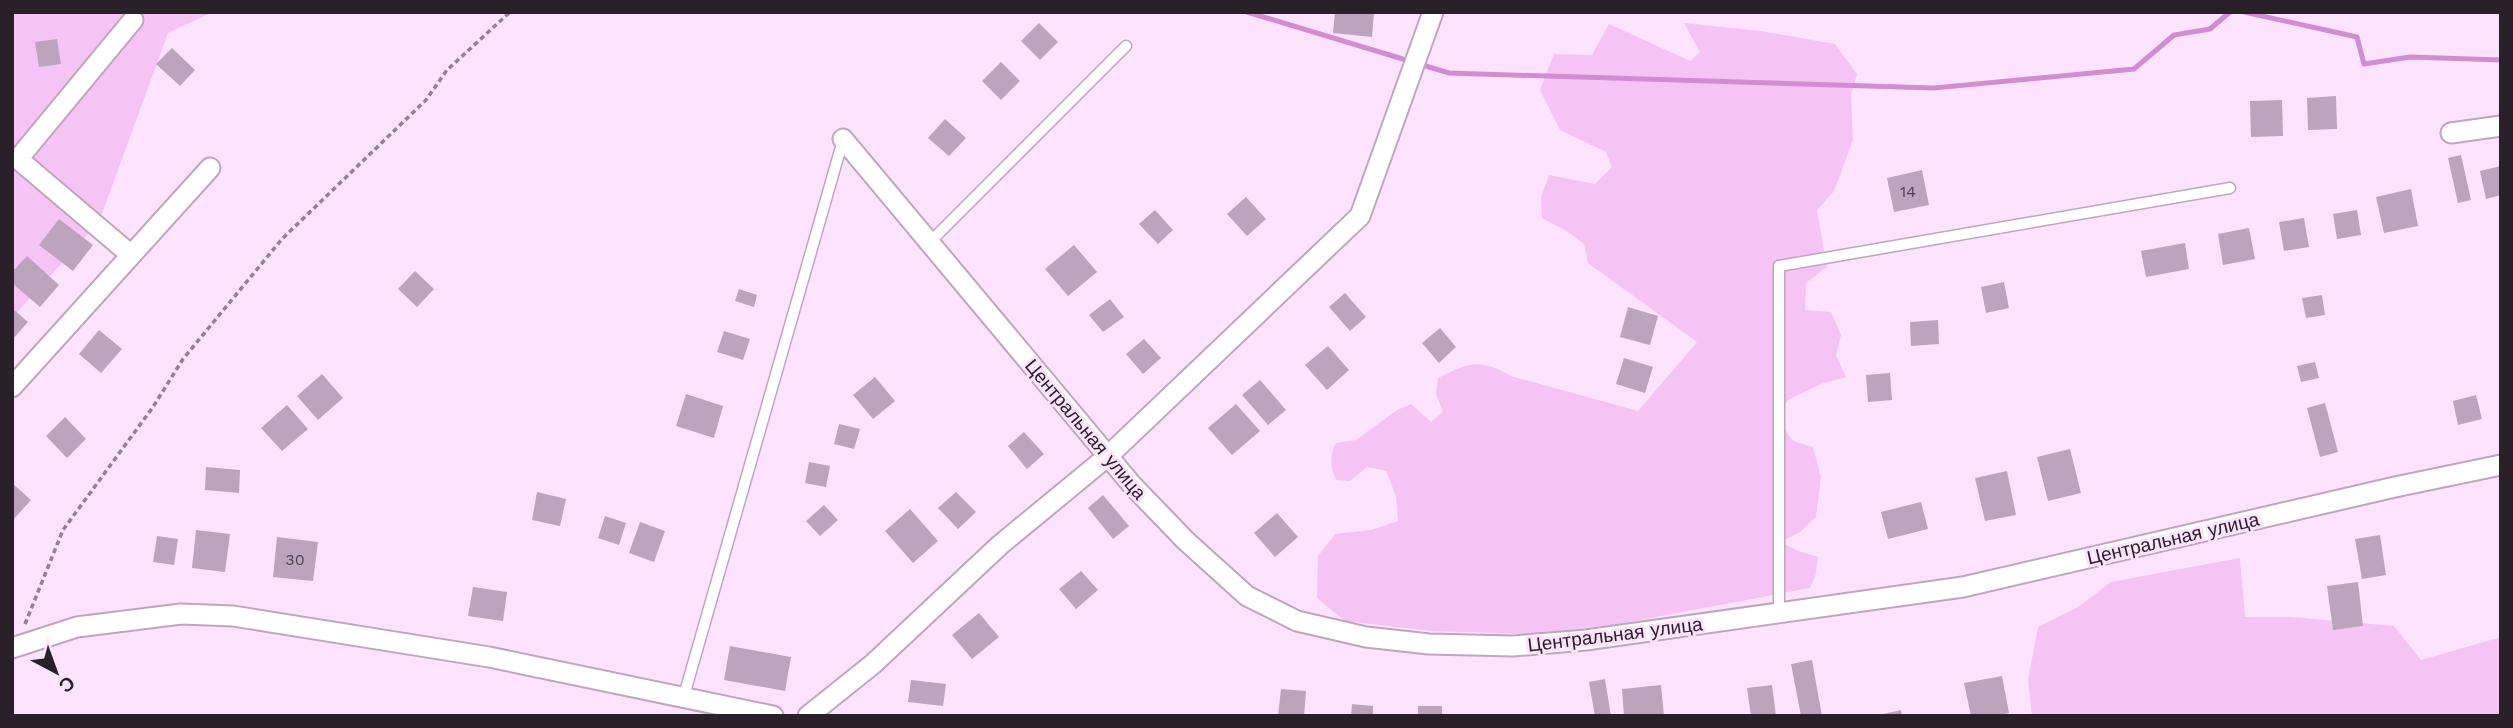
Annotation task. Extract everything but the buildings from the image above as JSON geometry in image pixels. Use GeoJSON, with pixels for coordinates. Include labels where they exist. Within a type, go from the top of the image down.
{"type":"FeatureCollection","features":[{"type":"Feature","properties":{"kind":"street"},"geometry":{"type":"LineString","coordinates":[[808,716],[873,664],[1000,545],[1108,456],[1360,216],[1433,12]]}},
{"type":"Feature","properties":{"kind":"street"},"geometry":{"type":"LineString","coordinates":[[131,255],[18,159],[133,20]]}},
{"type":"Feature","properties":{"kind":"street"},"geometry":{"type":"LineString","coordinates":[[2451,133],[2501,126]]}},
{"type":"Feature","properties":{"kind":"street","name":"Центральная улица"},"geometry":{"type":"LineString","coordinates":[[843,139],[1108,456],[1186,541],[1247,596],[1297,621],[1354,635],[1429,644],[1513,646],[1586,640],[1963,587],[2395,487],[2501,466]]}},
{"type":"Feature","properties":{"kind":"street"},"geometry":{"type":"LineString","coordinates":[[12,387],[210,168]]}},
{"type":"Feature","properties":{"kind":"street"},"geometry":{"type":"LineString","coordinates":[[14,644],[77,627],[127,620],[181,614],[233,616],[489,657],[773,716]]}},
{"type":"Feature","properties":{"kind":"lane"},"geometry":{"type":"LineString","coordinates":[[929,243],[1125,46]]}},
{"type":"Feature","properties":{"kind":"lane"},"geometry":{"type":"LineString","coordinates":[[683,699],[843,139]]}},
{"type":"Feature","properties":{"kind":"lane"},"geometry":{"type":"LineString","coordinates":[[1779,611],[1779,265],[2230,188]]}},
{"type":"Feature","properties":{"kind":"path"},"geometry":{"type":"LineString","coordinates":[[14,644],[63,530],[153,407],[183,359],[282,239],[426,100],[447,70],[510,12]]}},
{"type":"Feature","properties":{"kind":"shaded area"},"geometry":{"type":"Polygon","coordinates":[[[12,12],[213,12],[168,33],[99,222],[12,318],[12,12]]]}},
{"type":"Feature","properties":{"kind":"shaded area"},"geometry":{"type":"Polygon","coordinates":[[[1684,23],[1760,31],[1835,44],[1857,74],[1851,95],[1853,140],[1834,191],[1817,210],[1827,267],[1806,283],[1805,310],[1831,312],[1841,335],[1836,355],[1846,377],[1821,384],[1788,400],[1777,418],[1793,441],[1813,447],[1821,477],[1816,517],[1800,532],[1781,542],[1818,557],[1816,574],[1810,588],[1613,625],[1530,634],[1431,631],[1345,621],[1317,598],[1318,556],[1335,534],[1371,530],[1398,521],[1396,496],[1386,471],[1367,467],[1350,481],[1336,480],[1331,461],[1336,443],[1356,440],[1397,410],[1411,404],[1431,422],[1443,412],[1436,394],[1438,378],[1474,364],[1491,366],[1511,376],[1638,411],[1697,342],[1588,263],[1584,244],[1542,218],[1541,197],[1549,175],[1595,184],[1612,167],[1606,152],[1560,130],[1540,90],[1554,54],[1592,55],[1609,24],[1690,61],[1700,52],[1684,23]]]}},
{"type":"Feature","properties":{"kind":"shaded area"},"geometry":{"type":"Polygon","coordinates":[[[2240,558],[2245,617],[2291,617],[2394,626],[2421,660],[2501,637],[2501,716],[2032,716],[2028,680],[2038,627],[2078,607],[2111,582],[2240,558]]]}},
{"type":"Feature","properties":{"kind":"waterway"},"geometry":{"type":"LineString","coordinates":[[1247,12],[1449,73],[1934,88],[2134,69],[2174,35],[2210,29],[2230,12]]}},
{"type":"Feature","properties":{"kind":"waterway"},"geometry":{"type":"LineString","coordinates":[[2244,12],[2357,37],[2364,64],[2410,57],[2501,60]]}}]}
